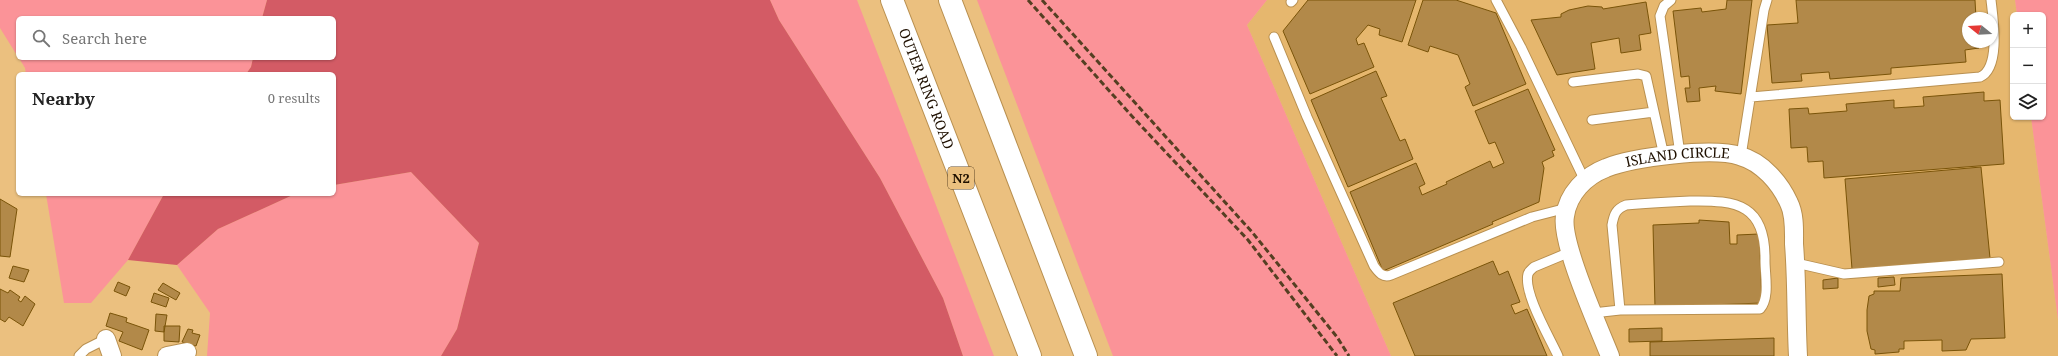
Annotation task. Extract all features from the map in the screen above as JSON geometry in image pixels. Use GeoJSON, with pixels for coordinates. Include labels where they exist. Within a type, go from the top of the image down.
{"type":"FeatureCollection","features":[{"type":"Feature","properties":{"kind":"highway","name":"OUTER RING ROAD"},"geometry":{"type":"LineString","coordinates":[[892,0],[1030,356]]}},
{"type":"Feature","properties":{"kind":"highway"},"geometry":{"type":"LineString","coordinates":[[950,0],[1086,356]]}},
{"type":"Feature","properties":{"kind":"street","name":"ISLAND CIRCLE"},"geometry":{"type":"LineString","coordinates":[[1610,356],[1570,252],[1564,225],[1566,208],[1571,198],[1585,181],[1606,168],[1672,155],[1726,152],[1742,156],[1758,164],[1774,179],[1790,204],[1793,216],[1796,264],[1798,356]]}},
{"type":"Feature","properties":{"kind":"street"},"geometry":{"type":"LineString","coordinates":[[106,339],[112,356]]}},
{"type":"Feature","properties":{"kind":"street"},"geometry":{"type":"LineString","coordinates":[[167,356],[187,352]]}},
{"type":"Feature","properties":{"kind":"lane"},"geometry":{"type":"LineString","coordinates":[[1496,0],[1518,41],[1585,181]]}},
{"type":"Feature","properties":{"kind":"lane"},"geometry":{"type":"LineString","coordinates":[[1671,0],[1664,6],[1660,16],[1672,155]]}},
{"type":"Feature","properties":{"kind":"lane"},"geometry":{"type":"LineString","coordinates":[[1742,156],[1768,0]]}},
{"type":"Feature","properties":{"kind":"lane"},"geometry":{"type":"LineString","coordinates":[[1751,97],[1980,76],[1987,72],[1991,63],[1994,32],[1991,0]]}},
{"type":"Feature","properties":{"kind":"lane"},"geometry":{"type":"LineString","coordinates":[[1274,37],[1342,196],[1374,266],[1381,275],[1386,277],[1525,220],[1566,208]]}},
{"type":"Feature","properties":{"kind":"lane"},"geometry":{"type":"LineString","coordinates":[[1573,82],[1638,74],[1644,75],[1647,78],[1654,112],[1672,155]]}},
{"type":"Feature","properties":{"kind":"lane"},"geometry":{"type":"LineString","coordinates":[[1592,120],[1654,112]]}},
{"type":"Feature","properties":{"kind":"lane"},"geometry":{"type":"LineString","coordinates":[[1593,313],[1620,310],[1760,309],[1765,300],[1766,245],[1762,229],[1755,218],[1742,207],[1732,202],[1713,200],[1655,203],[1626,205],[1619,208],[1616,211],[1612,225],[1620,310]]}},
{"type":"Feature","properties":{"kind":"lane"},"geometry":{"type":"LineString","coordinates":[[1558,356],[1531,296],[1528,279],[1530,271],[1534,267],[1570,252]]}},
{"type":"Feature","properties":{"kind":"lane"},"geometry":{"type":"LineString","coordinates":[[1796,264],[1844,274],[1999,262]]}},
{"type":"Feature","properties":{"kind":"lane"},"geometry":{"type":"LineString","coordinates":[[79,356],[86,349],[106,339]]}},
{"type":"Feature","properties":{"kind":"shaded area"},"geometry":{"type":"Polygon","coordinates":[[[0,0],[267,0],[263,16],[16,16],[16,54],[0,28],[0,0]]]}},
{"type":"Feature","properties":{"kind":"shaded area"},"geometry":{"type":"Polygon","coordinates":[[[267,0],[770,0],[779,20],[880,178],[943,298],[963,356],[441,356],[457,329],[479,243],[411,172],[336,185],[336,72],[247,72],[251,67],[253,60],[336,60],[336,16],[263,16],[267,0]]]}},
{"type":"Feature","properties":{"kind":"shaded area"},"geometry":{"type":"Polygon","coordinates":[[[770,0],[857,0],[994,356],[963,356],[943,298],[880,178],[779,20],[770,0]]]}},
{"type":"Feature","properties":{"kind":"shaded area"},"geometry":{"type":"Polygon","coordinates":[[[977,0],[1267,0],[1247,25],[1391,356],[1113,356],[977,0]]]}},
{"type":"Feature","properties":{"kind":"shaded area"},"geometry":{"type":"Polygon","coordinates":[[[1267,0],[2015,0],[2017,12],[2010,12],[2010,120],[2031,120],[2058,320],[2058,356],[1391,356],[1247,25],[1267,0]]]}},
{"type":"Feature","properties":{"kind":"shaded area"},"geometry":{"type":"Polygon","coordinates":[[[2015,0],[2058,0],[2058,320],[2031,120],[2046,120],[2046,12],[2017,12],[2015,0]]]}},
{"type":"Feature","properties":{"kind":"shaded area"},"geometry":{"type":"Polygon","coordinates":[[[20,60],[253,60],[251,67],[247,72],[26,72],[20,60]]]}},
{"type":"Feature","properties":{"kind":"shaded area"},"geometry":{"type":"Polygon","coordinates":[[[411,172],[479,243],[457,329],[441,356],[207,356],[210,313],[177,265],[218,229],[291,196],[336,196],[336,185],[411,172]]]}},
{"type":"Feature","properties":{"kind":"shaded area"},"geometry":{"type":"Polygon","coordinates":[[[46,196],[163,196],[128,260],[91,303],[64,303],[46,196]]]}},
{"type":"Feature","properties":{"kind":"shaded area"},"geometry":{"type":"Polygon","coordinates":[[[163,196],[291,196],[218,229],[177,265],[128,260],[163,196]]]}},
{"type":"Feature","properties":{"kind":"building"},"geometry":{"type":"Polygon","coordinates":[[[1308,0],[1416,0],[1402,42],[1379,35],[1380,29],[1368,25],[1356,39],[1358,45],[1364,43],[1374,67],[1310,94],[1283,31],[1308,0]]]}},
{"type":"Feature","properties":{"kind":"building"},"geometry":{"type":"Polygon","coordinates":[[[1423,0],[1456,0],[1496,13],[1526,84],[1473,106],[1465,87],[1470,84],[1458,55],[1430,46],[1428,52],[1408,45],[1423,0]]]}},
{"type":"Feature","properties":{"kind":"building"},"geometry":{"type":"Polygon","coordinates":[[[1727,0],[1752,0],[1741,94],[1715,91],[1716,86],[1699,88],[1700,101],[1687,102],[1685,88],[1690,88],[1689,76],[1681,77],[1673,11],[1701,8],[1702,12],[1726,9],[1727,0]]]}},
{"type":"Feature","properties":{"kind":"building"},"geometry":{"type":"Polygon","coordinates":[[[1796,0],[1975,0],[1976,12],[1962,12],[1962,48],[1979,48],[1965,50],[1966,62],[1891,68],[1891,74],[1830,79],[1829,72],[1801,74],[1802,81],[1772,83],[1767,25],[1798,23],[1796,0]]]}},
{"type":"Feature","properties":{"kind":"building"},"geometry":{"type":"Polygon","coordinates":[[[1646,2],[1651,33],[1639,35],[1641,50],[1621,53],[1619,38],[1591,43],[1595,69],[1557,75],[1531,20],[1561,17],[1561,14],[1569,10],[1588,6],[1602,7],[1603,9],[1646,2]]]}},
{"type":"Feature","properties":{"kind":"building"},"geometry":{"type":"Polygon","coordinates":[[[1376,71],[1387,96],[1381,98],[1400,141],[1405,139],[1413,159],[1348,187],[1311,100],[1376,71]]]}},
{"type":"Feature","properties":{"kind":"building"},"geometry":{"type":"Polygon","coordinates":[[[1528,89],[1555,150],[1552,151],[1554,156],[1542,162],[1544,168],[1539,202],[1492,222],[1493,224],[1383,271],[1350,192],[1416,163],[1425,184],[1419,187],[1422,195],[1447,184],[1446,182],[1490,161],[1493,168],[1504,163],[1495,142],[1489,144],[1475,111],[1528,89]]]}},
{"type":"Feature","properties":{"kind":"building"},"geometry":{"type":"Polygon","coordinates":[[[1984,92],[1984,101],[2000,100],[2004,164],[1824,178],[1823,161],[1808,162],[1807,147],[1791,148],[1789,109],[1808,108],[1809,114],[1847,111],[1846,104],[1894,100],[1894,108],[1924,106],[1923,97],[1984,92]]]}},
{"type":"Feature","properties":{"kind":"building"},"geometry":{"type":"Polygon","coordinates":[[[1981,167],[1990,258],[1852,269],[1845,179],[1981,167]]]}},
{"type":"Feature","properties":{"kind":"building"},"geometry":{"type":"Polygon","coordinates":[[[0,199],[17,209],[10,257],[0,256],[0,199]]]}},
{"type":"Feature","properties":{"kind":"building"},"geometry":{"type":"Polygon","coordinates":[[[1699,220],[1729,222],[1730,244],[1737,244],[1737,235],[1759,234],[1762,303],[1655,307],[1653,225],[1699,223],[1699,220]]]}},
{"type":"Feature","properties":{"kind":"building"},"geometry":{"type":"Polygon","coordinates":[[[1493,261],[1499,275],[1508,271],[1520,302],[1511,305],[1515,314],[1527,309],[1547,356],[1415,356],[1393,303],[1493,261]]]}},
{"type":"Feature","properties":{"kind":"building"},"geometry":{"type":"Polygon","coordinates":[[[13,266],[29,270],[24,282],[9,278],[13,266]]]}},
{"type":"Feature","properties":{"kind":"building"},"geometry":{"type":"Polygon","coordinates":[[[2002,274],[2005,338],[1971,339],[1966,350],[1942,351],[1942,340],[1904,341],[1904,349],[1899,349],[1899,352],[1875,354],[1875,350],[1871,349],[1867,331],[1867,310],[1869,296],[1874,294],[1874,291],[1900,291],[1901,278],[2002,274]]]}},
{"type":"Feature","properties":{"kind":"building"},"geometry":{"type":"Polygon","coordinates":[[[1894,277],[1895,285],[1878,287],[1878,278],[1894,277]]]}},
{"type":"Feature","properties":{"kind":"building"},"geometry":{"type":"Polygon","coordinates":[[[1838,278],[1838,288],[1823,289],[1823,280],[1838,278]]]}},
{"type":"Feature","properties":{"kind":"building"},"geometry":{"type":"Polygon","coordinates":[[[118,282],[130,287],[126,296],[114,291],[118,282]]]}},
{"type":"Feature","properties":{"kind":"building"},"geometry":{"type":"Polygon","coordinates":[[[163,283],[180,293],[176,300],[158,290],[163,283]]]}},
{"type":"Feature","properties":{"kind":"building"},"geometry":{"type":"Polygon","coordinates":[[[0,289],[8,293],[10,290],[20,297],[18,300],[21,302],[25,296],[35,304],[23,326],[9,317],[5,322],[0,319],[0,289]]]}},
{"type":"Feature","properties":{"kind":"building"},"geometry":{"type":"Polygon","coordinates":[[[154,293],[169,298],[166,307],[151,302],[154,293]]]}},
{"type":"Feature","properties":{"kind":"building"},"geometry":{"type":"Polygon","coordinates":[[[110,313],[127,318],[126,322],[149,330],[142,350],[119,341],[123,332],[106,326],[110,313]]]}},
{"type":"Feature","properties":{"kind":"building"},"geometry":{"type":"Polygon","coordinates":[[[156,314],[167,315],[164,332],[155,331],[156,314]]]}},
{"type":"Feature","properties":{"kind":"building"},"geometry":{"type":"Polygon","coordinates":[[[164,326],[180,326],[179,342],[164,341],[164,326]]]}},
{"type":"Feature","properties":{"kind":"building"},"geometry":{"type":"Polygon","coordinates":[[[1662,328],[1662,341],[1629,342],[1629,329],[1662,328]]]}},
{"type":"Feature","properties":{"kind":"building"},"geometry":{"type":"Polygon","coordinates":[[[188,329],[193,330],[192,333],[200,335],[196,346],[182,342],[188,329]]]}},
{"type":"Feature","properties":{"kind":"building"},"geometry":{"type":"Polygon","coordinates":[[[1774,338],[1774,356],[1650,356],[1650,342],[1774,338]]]}},
{"type":"Feature","properties":{"kind":"railway"},"geometry":{"type":"LineString","coordinates":[[1028,0],[1130,114],[1248,240],[1337,356]]}},
{"type":"Feature","properties":{"kind":"railway"},"geometry":{"type":"LineString","coordinates":[[1042,0],[1252,232],[1337,337],[1349,356]]}}]}
